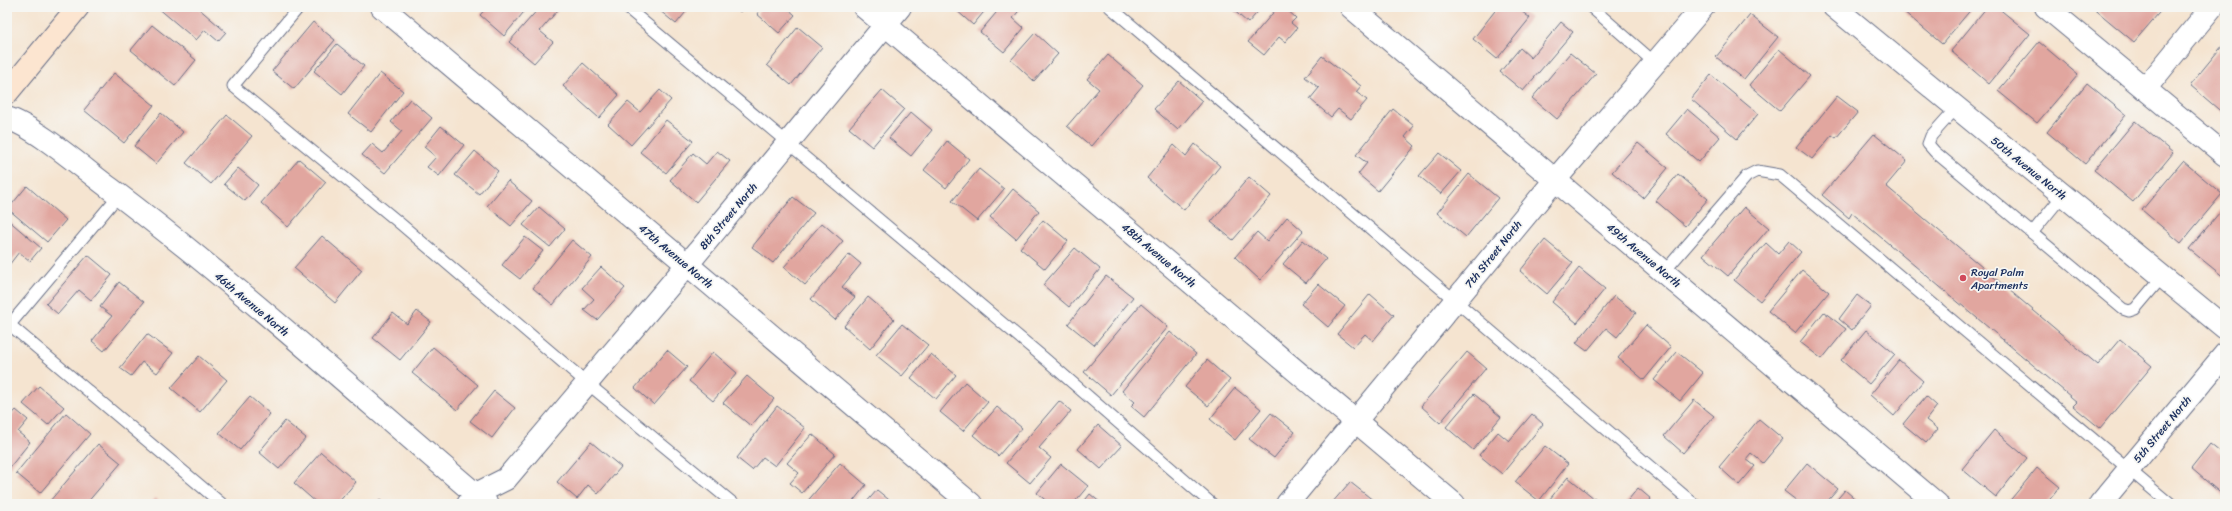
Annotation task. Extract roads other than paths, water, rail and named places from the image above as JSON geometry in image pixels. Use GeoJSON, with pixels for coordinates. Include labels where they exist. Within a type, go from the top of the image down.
{"type":"FeatureCollection","features":[{"type":"Feature","properties":{"kind":"main road"},"geometry":{"type":"LineString","coordinates":[[7,93],[78,7]]}},
{"type":"Feature","properties":{"kind":"street","name":"47th Avenue North"},"geometry":{"type":"LineString","coordinates":[[382,7],[971,504]]}},
{"type":"Feature","properties":{"kind":"street","name":"48th Avenue North"},"geometry":{"type":"LineString","coordinates":[[864,7],[1454,504]]}},
{"type":"Feature","properties":{"kind":"street","name":"8th Street North"},"geometry":{"type":"LineString","coordinates":[[477,501],[506,479],[688,265],[789,144],[900,7]]}},
{"type":"Feature","properties":{"kind":"street","name":"49th Avenue North"},"geometry":{"type":"LineString","coordinates":[[1351,7],[1937,504]]}},
{"type":"Feature","properties":{"kind":"street","name":"7th Street North"},"geometry":{"type":"LineString","coordinates":[[1287,504],[1555,180],[1702,7]]}},
{"type":"Feature","properties":{"kind":"street","name":"50th Avenue North"},"geometry":{"type":"LineString","coordinates":[[1834,7],[2225,328]]}},
{"type":"Feature","properties":{"kind":"street"},"geometry":{"type":"LineString","coordinates":[[2046,7],[2225,155]]}},
{"type":"Feature","properties":{"kind":"street"},"geometry":{"type":"LineString","coordinates":[[2145,89],[2212,7]]}},
{"type":"Feature","properties":{"kind":"street","name":"46th Avenue North"},"geometry":{"type":"LineString","coordinates":[[7,118],[17,121],[168,232],[477,501]]}},
{"type":"Feature","properties":{"kind":"street","name":"5th Street North"},"geometry":{"type":"LineString","coordinates":[[2100,504],[2225,354]]}},
{"type":"Feature","properties":{"kind":"lane"},"geometry":{"type":"LineString","coordinates":[[299,7],[233,86],[396,220],[588,383],[734,504]]}},
{"type":"Feature","properties":{"kind":"lane"},"geometry":{"type":"LineString","coordinates":[[626,7],[1044,358],[1212,504]]}},
{"type":"Feature","properties":{"kind":"lane"},"geometry":{"type":"LineString","coordinates":[[1110,7],[1694,504]]}},
{"type":"Feature","properties":{"kind":"lane"},"geometry":{"type":"LineString","coordinates":[[1591,7],[1655,62]]}},
{"type":"Feature","properties":{"kind":"lane"},"geometry":{"type":"LineString","coordinates":[[1956,108],[1931,136],[1928,144],[1935,152],[2123,310],[2129,311],[2135,309],[2162,276]]}},
{"type":"Feature","properties":{"kind":"lane"},"geometry":{"type":"LineString","coordinates":[[1664,272],[1748,176],[1757,171],[1780,175],[2170,504]]}},
{"type":"Feature","properties":{"kind":"lane"},"geometry":{"type":"LineString","coordinates":[[119,195],[8,326],[222,504]]}},
{"type":"Feature","properties":{"kind":"lane"},"geometry":{"type":"LineString","coordinates":[[2032,233],[2063,195]]}},
{"type":"Feature","properties":{"kind":"place","name":"Royal Palm Apartments"},"geometry":{"type":"Point","coordinates":[1963,278]}}]}
